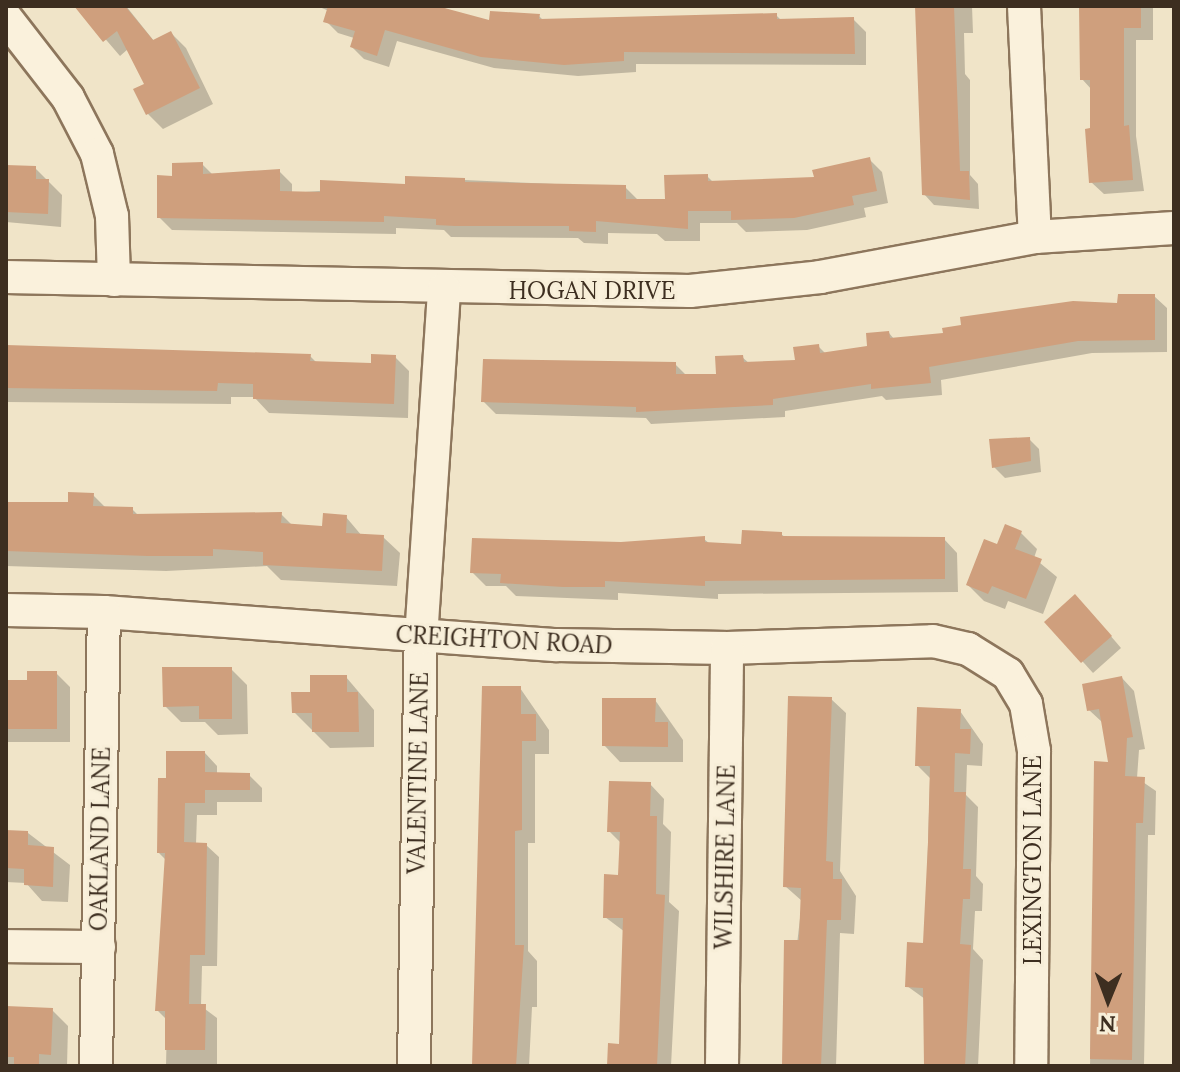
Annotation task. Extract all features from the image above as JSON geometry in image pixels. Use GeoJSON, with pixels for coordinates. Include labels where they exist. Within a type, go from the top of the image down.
{"type":"FeatureCollection","features":[{"type":"Feature","properties":{"kind":"street"},"geometry":{"type":"LineString","coordinates":[[1024,6],[1035,237]]}},
{"type":"Feature","properties":{"kind":"street"},"geometry":{"type":"LineString","coordinates":[[6,18],[68,98],[97,154],[112,216],[114,280]]}},
{"type":"Feature","properties":{"kind":"street","name":"HOGAN DRIVE"},"geometry":{"type":"LineString","coordinates":[[6,277],[444,289],[690,291],[820,277],[1035,237],[1174,228]]}},
{"type":"Feature","properties":{"kind":"street","name":"VALENTINE LANE"},"geometry":{"type":"LineString","coordinates":[[414,1066],[421,638],[444,289]]}},
{"type":"Feature","properties":{"kind":"street","name":"CREIGHTON ROAD"},"geometry":{"type":"LineString","coordinates":[[6,610],[104,612],[421,638],[727,648],[933,641],[968,649],[996,667]]}},
{"type":"Feature","properties":{"kind":"street","name":"OAKLAND LANE"},"geometry":{"type":"LineString","coordinates":[[96,1066],[104,612]]}},
{"type":"Feature","properties":{"kind":"street","name":"WILSHIRE LANE"},"geometry":{"type":"LineString","coordinates":[[722,1066],[727,648]]}},
{"type":"Feature","properties":{"kind":"street","name":"LEXINGTON LANE"},"geometry":{"type":"LineString","coordinates":[[996,667],[1008,674],[1026,704],[1034,751],[1031,1066]]}},
{"type":"Feature","properties":{"kind":"street"},"geometry":{"type":"LineString","coordinates":[[6,946],[99,947]]}},
{"type":"Feature","properties":{"kind":"building"},"geometry":{"type":"Polygon","coordinates":[[[74,6],[125,6],[153,40],[171,31],[200,88],[146,115],[133,89],[144,84],[117,31],[103,42],[74,6]]]}},
{"type":"Feature","properties":{"kind":"building"},"geometry":{"type":"Polygon","coordinates":[[[328,6],[437,6],[489,20],[490,11],[540,14],[539,19],[777,13],[777,19],[854,17],[855,54],[624,52],[624,61],[564,65],[481,57],[385,30],[377,56],[350,47],[355,31],[323,22],[328,6]]]}},
{"type":"Feature","properties":{"kind":"building"},"geometry":{"type":"Polygon","coordinates":[[[915,6],[954,6],[960,171],[969,171],[970,200],[922,195],[915,6]]]}},
{"type":"Feature","properties":{"kind":"building"},"geometry":{"type":"Polygon","coordinates":[[[1079,6],[1141,6],[1141,28],[1124,28],[1124,126],[1129,125],[1133,180],[1089,183],[1085,129],[1090,128],[1090,80],[1080,80],[1079,6]]]}},
{"type":"Feature","properties":{"kind":"building"},"geometry":{"type":"Polygon","coordinates":[[[870,157],[877,191],[852,196],[854,205],[794,218],[731,220],[731,211],[688,211],[688,229],[596,221],[596,232],[569,231],[569,226],[436,225],[436,219],[384,216],[384,222],[157,218],[157,175],[172,176],[172,163],[203,162],[203,174],[280,169],[280,191],[320,192],[320,180],[405,184],[405,176],[465,178],[465,182],[626,185],[626,199],[665,199],[664,175],[708,174],[708,181],[814,177],[812,170],[870,157]]]}},
{"type":"Feature","properties":{"kind":"building"},"geometry":{"type":"Polygon","coordinates":[[[6,165],[36,166],[36,179],[49,179],[48,214],[6,212],[6,165]]]}},
{"type":"Feature","properties":{"kind":"building"},"geometry":{"type":"Polygon","coordinates":[[[1118,294],[1155,294],[1155,340],[1078,341],[929,367],[931,383],[871,389],[871,384],[773,399],[773,405],[636,412],[636,407],[481,402],[483,359],[676,362],[676,374],[716,374],[715,356],[743,355],[744,362],[795,360],[793,347],[819,344],[820,353],[867,346],[866,333],[889,331],[890,338],[943,333],[942,328],[961,325],[960,317],[1073,301],[1117,303],[1118,294]]]}},
{"type":"Feature","properties":{"kind":"building"},"geometry":{"type":"Polygon","coordinates":[[[6,345],[311,354],[310,361],[371,363],[371,354],[396,355],[394,404],[253,399],[253,384],[218,383],[217,391],[6,388],[6,345]]]}},
{"type":"Feature","properties":{"kind":"building"},"geometry":{"type":"Polygon","coordinates":[[[1030,437],[1031,461],[992,468],[989,439],[1030,437]]]}},
{"type":"Feature","properties":{"kind":"building"},"geometry":{"type":"Polygon","coordinates":[[[68,492],[94,493],[93,506],[133,507],[133,514],[282,512],[281,523],[322,526],[323,513],[347,515],[346,533],[384,535],[382,571],[263,565],[263,552],[213,549],[213,556],[6,551],[6,502],[68,502],[68,492]]]}},
{"type":"Feature","properties":{"kind":"building"},"geometry":{"type":"Polygon","coordinates":[[[1005,524],[1022,531],[1015,549],[1042,559],[1026,599],[992,586],[988,594],[966,585],[984,539],[997,544],[1005,524]]]}},
{"type":"Feature","properties":{"kind":"building"},"geometry":{"type":"Polygon","coordinates":[[[742,530],[782,532],[782,536],[945,537],[945,579],[705,581],[705,586],[605,581],[605,587],[563,587],[500,583],[501,574],[470,573],[472,538],[621,542],[705,536],[705,542],[741,544],[742,530]]]}},
{"type":"Feature","properties":{"kind":"building"},"geometry":{"type":"Polygon","coordinates":[[[1075,594],[1112,636],[1081,663],[1044,622],[1075,594]]]}},
{"type":"Feature","properties":{"kind":"building"},"geometry":{"type":"Polygon","coordinates":[[[162,667],[232,667],[232,719],[199,719],[199,706],[163,707],[162,667]]]}},
{"type":"Feature","properties":{"kind":"building"},"geometry":{"type":"Polygon","coordinates":[[[27,671],[57,671],[57,729],[6,729],[6,680],[27,680],[27,671]]]}},
{"type":"Feature","properties":{"kind":"building"},"geometry":{"type":"Polygon","coordinates":[[[310,675],[347,675],[347,692],[358,692],[359,732],[312,732],[312,713],[292,713],[291,692],[310,692],[310,675]]]}},
{"type":"Feature","properties":{"kind":"building"},"geometry":{"type":"Polygon","coordinates":[[[1122,676],[1133,737],[1127,738],[1125,776],[1145,777],[1143,823],[1136,823],[1132,1060],[1090,1059],[1094,761],[1108,762],[1099,709],[1087,711],[1082,684],[1122,676]]]}},
{"type":"Feature","properties":{"kind":"building"},"geometry":{"type":"Polygon","coordinates":[[[482,686],[521,686],[521,714],[536,714],[536,741],[522,741],[522,830],[515,831],[515,945],[524,945],[516,1066],[472,1066],[482,686]]]}},
{"type":"Feature","properties":{"kind":"building"},"geometry":{"type":"Polygon","coordinates":[[[788,696],[832,697],[826,861],[833,862],[833,879],[842,879],[841,920],[827,920],[821,1066],[782,1066],[784,940],[799,940],[801,888],[783,887],[788,696]]]}},
{"type":"Feature","properties":{"kind":"building"},"geometry":{"type":"Polygon","coordinates":[[[602,698],[656,698],[655,722],[668,722],[668,747],[602,746],[602,698]]]}},
{"type":"Feature","properties":{"kind":"building"},"geometry":{"type":"Polygon","coordinates":[[[917,707],[961,709],[960,729],[971,729],[970,754],[955,753],[954,792],[966,792],[963,869],[971,869],[970,899],[963,899],[960,944],[971,945],[965,1066],[924,1066],[923,988],[905,987],[907,942],[923,943],[928,842],[930,766],[915,766],[917,707]]]}},
{"type":"Feature","properties":{"kind":"building"},"geometry":{"type":"Polygon","coordinates":[[[166,751],[205,751],[205,772],[250,773],[250,790],[205,790],[205,803],[185,803],[184,842],[207,843],[205,955],[190,955],[189,1004],[206,1004],[205,1050],[165,1050],[165,1011],[155,1011],[165,853],[157,853],[158,778],[166,778],[166,751]]]}},
{"type":"Feature","properties":{"kind":"building"},"geometry":{"type":"Polygon","coordinates":[[[609,781],[651,782],[650,816],[657,816],[656,894],[665,895],[657,1066],[607,1066],[608,1043],[619,1044],[623,918],[603,918],[604,874],[618,875],[620,832],[607,832],[609,781]]]}},
{"type":"Feature","properties":{"kind":"building"},"geometry":{"type":"Polygon","coordinates":[[[6,830],[28,831],[28,845],[54,847],[53,887],[24,885],[24,869],[6,868],[6,830]]]}},
{"type":"Feature","properties":{"kind":"building"},"geometry":{"type":"Polygon","coordinates":[[[6,1006],[53,1008],[51,1055],[39,1054],[39,1066],[14,1066],[14,1057],[6,1057],[6,1006]]]}}]}
